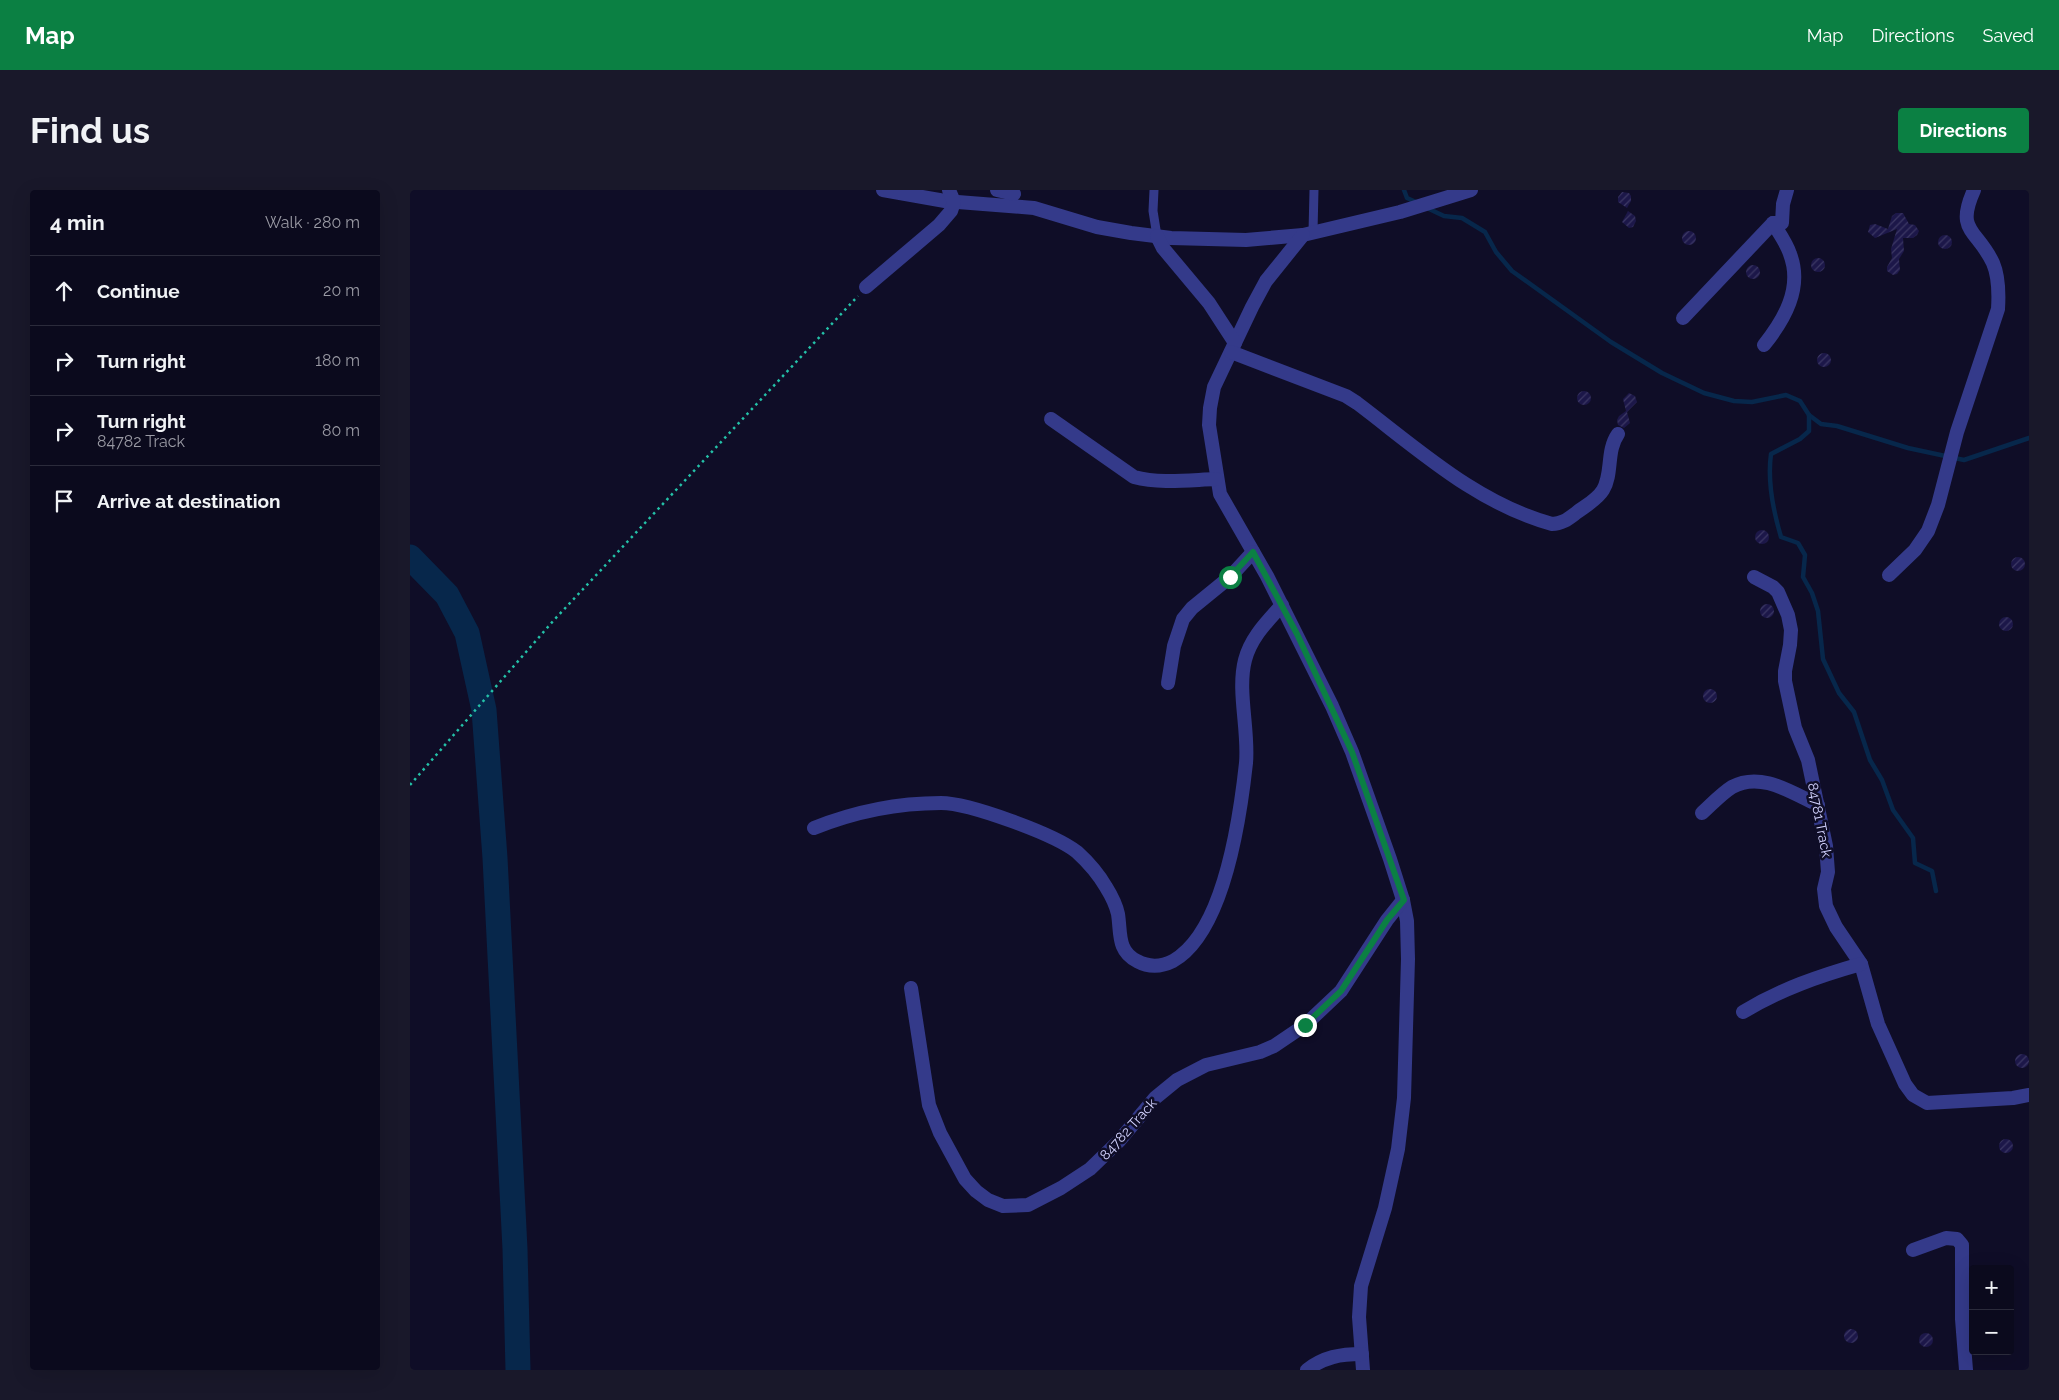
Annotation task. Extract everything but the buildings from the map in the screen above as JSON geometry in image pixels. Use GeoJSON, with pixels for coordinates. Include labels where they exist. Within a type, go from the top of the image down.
{"type":"FeatureCollection","features":[{"type":"Feature","properties":{"kind":"street"},"geometry":{"type":"LineString","coordinates":[[883,190],[952,196],[1014,197]]}},
{"type":"Feature","properties":{"kind":"street"},"geometry":{"type":"LineString","coordinates":[[998,190],[1047,211],[1098,226],[1156,236],[1246,240],[1308,233],[1400,212],[1471,190]]}},
{"type":"Feature","properties":{"kind":"street"},"geometry":{"type":"LineString","coordinates":[[1683,318],[1773,223],[1782,223],[1782,204],[1787,190]]}},
{"type":"Feature","properties":{"kind":"street"},"geometry":{"type":"LineString","coordinates":[[1889,575],[1915,550],[1928,532],[1938,505],[1957,432],[1998,309],[1998,283],[1993,263],[1966,223],[1967,209],[1974,190]]}},
{"type":"Feature","properties":{"kind":"street"},"geometry":{"type":"LineString","coordinates":[[866,287],[939,225],[950,211],[952,196]]}},
{"type":"Feature","properties":{"kind":"street"},"geometry":{"type":"LineString","coordinates":[[1764,345],[1786,313],[1793,289],[1790,255],[1773,223]]}},
{"type":"Feature","properties":{"kind":"street"},"geometry":{"type":"LineString","coordinates":[[1308,233],[1266,281],[1214,387],[1209,425],[1216,479],[1224,502],[1282,605],[1332,706],[1352,752],[1404,900],[1409,939],[1404,1098],[1398,1149],[1385,1208],[1361,1286],[1359,1317],[1363,1370]]}},
{"type":"Feature","properties":{"kind":"street"},"geometry":{"type":"LineString","coordinates":[[1156,236],[1163,248],[1209,303],[1233,348],[1346,396],[1371,413],[1435,464],[1465,485],[1487,497],[1552,524],[1562,523],[1598,497],[1603,490],[1612,446],[1618,434]]}},
{"type":"Feature","properties":{"kind":"street"},"geometry":{"type":"LineString","coordinates":[[1051,420],[1134,477],[1166,481],[1216,479]]}},
{"type":"Feature","properties":{"kind":"street"},"geometry":{"type":"LineString","coordinates":[[1168,683],[1174,646],[1184,619],[1192,608],[1230,577],[1253,552]]}},
{"type":"Feature","properties":{"kind":"street","name":"84781 Track"},"geometry":{"type":"LineString","coordinates":[[1754,577],[1773,587],[1778,592],[1788,615],[1791,630],[1785,681],[1795,728],[1808,760],[1818,805],[1828,863],[1827,880],[1824,889],[1826,906],[1836,927],[1861,964],[1878,1024],[1905,1084],[1913,1095],[1927,1103],[2004,1099],[2029,1095]]}},
{"type":"Feature","properties":{"kind":"street"},"geometry":{"type":"LineString","coordinates":[[814,828],[852,814],[894,807],[942,803],[968,807],[1036,831],[1077,852],[1093,869],[1113,900],[1117,912],[1121,946],[1127,954],[1145,964],[1155,966],[1166,964],[1188,950],[1198,938],[1215,906],[1233,845],[1246,764],[1243,677],[1245,661],[1254,638],[1282,605]]}},
{"type":"Feature","properties":{"kind":"street"},"geometry":{"type":"LineString","coordinates":[[1702,813],[1731,788],[1748,782],[1771,783],[1818,805]]}},
{"type":"Feature","properties":{"kind":"street","name":"84782 Track"},"geometry":{"type":"LineString","coordinates":[[911,988],[929,1105],[940,1133],[965,1179],[976,1191],[988,1200],[1003,1206],[1028,1205],[1054,1192],[1090,1169],[1119,1141],[1155,1098],[1177,1080],[1206,1065],[1260,1052],[1274,1046],[1305,1025],[1341,991],[1387,920],[1404,900]]}},
{"type":"Feature","properties":{"kind":"street"},"geometry":{"type":"LineString","coordinates":[[1743,1012],[1765,998],[1795,984],[1861,964]]}},
{"type":"Feature","properties":{"kind":"street"},"geometry":{"type":"LineString","coordinates":[[1913,1250],[1946,1238],[1958,1239],[1962,1245],[1962,1318],[1966,1370]]}},
{"type":"Feature","properties":{"kind":"street"},"geometry":{"type":"LineString","coordinates":[[1306,1370],[1326,1358],[1362,1354]]}},
{"type":"Feature","properties":{"kind":"lane"},"geometry":{"type":"LineString","coordinates":[[1154,190],[1153,211],[1156,236]]}},
{"type":"Feature","properties":{"kind":"lane"},"geometry":{"type":"LineString","coordinates":[[1308,233],[1314,190]]}},
{"type":"Feature","properties":{"kind":"path"},"geometry":{"type":"LineString","coordinates":[[410,785],[554,620],[866,287]]}},
{"type":"Feature","properties":{"kind":"waterway"},"geometry":{"type":"LineString","coordinates":[[1404,190],[1407,198],[1418,203]]}},
{"type":"Feature","properties":{"kind":"waterway"},"geometry":{"type":"LineString","coordinates":[[1427,208],[1444,216],[1462,218],[1485,232],[1496,252],[1512,271],[1611,342],[1662,373],[1704,393],[1734,401],[1752,402],[1786,395],[1800,401],[1809,415],[1821,424],[1837,426],[1908,448],[1964,460],[2029,438]]}},
{"type":"Feature","properties":{"kind":"waterway"},"geometry":{"type":"LineString","coordinates":[[1809,415],[1809,431],[1800,439],[1771,454],[1770,485],[1778,527],[1781,537],[1798,543],[1805,555],[1803,577],[1812,593],[1818,611],[1823,659],[1839,693],[1854,712],[1870,760],[1882,780],[1893,810],[1913,838],[1915,863],[1932,871],[1936,891]]}},
{"type":"Feature","properties":{"kind":"waterway"},"geometry":{"type":"LineString","coordinates":[[410,557],[447,595],[467,633],[484,710],[495,858],[515,1249],[518,1370]]}},
{"type":"Feature","properties":{"kind":"route"},"geometry":{"type":"LineString","coordinates":[[1230,577],[1253,552],[1297,634],[1352,752],[1404,900],[1387,920],[1341,991],[1305,1025]]}}]}
